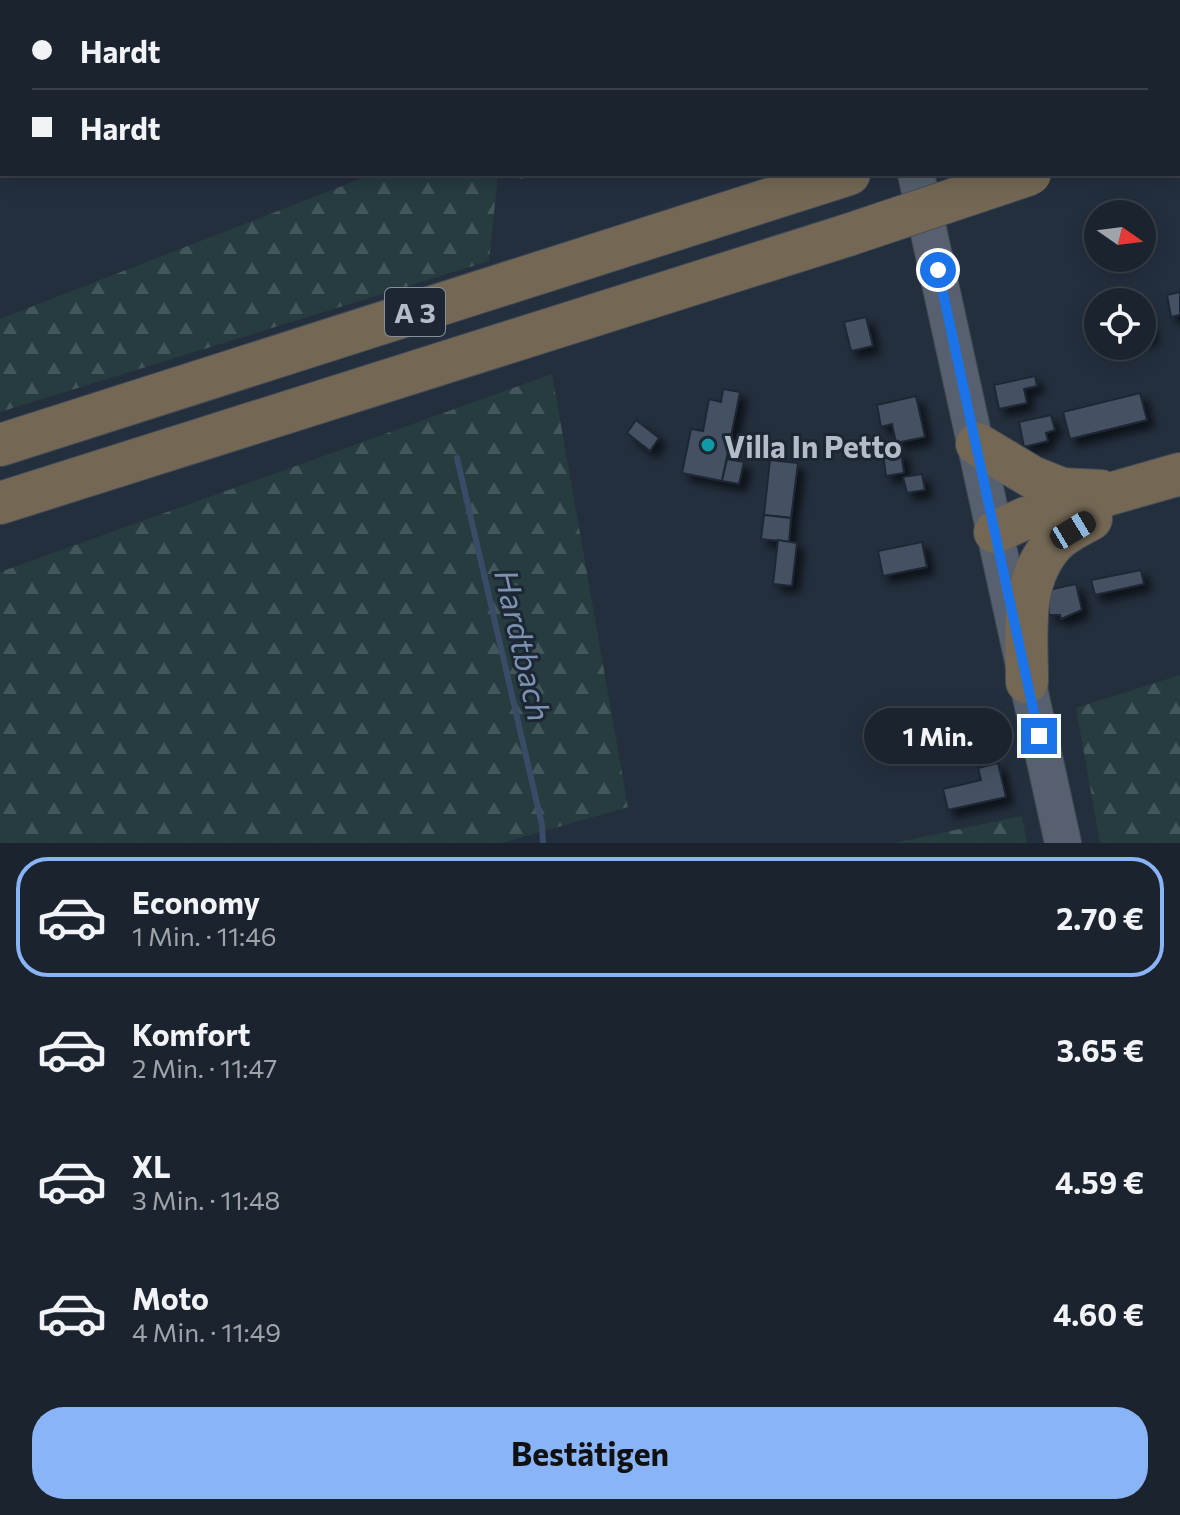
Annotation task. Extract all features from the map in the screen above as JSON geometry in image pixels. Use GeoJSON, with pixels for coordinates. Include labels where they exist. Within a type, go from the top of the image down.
{"type":"FeatureCollection","features":[{"type":"Feature","properties":{"kind":"highway","name":"A 3"},"geometry":{"type":"LineString","coordinates":[[0,503],[848,235],[1024,176]]}},
{"type":"Feature","properties":{"kind":"highway","name":"A 3"},"geometry":{"type":"LineString","coordinates":[[0,445],[840,177]]}},
{"type":"Feature","properties":{"kind":"highway"},"geometry":{"type":"LineString","coordinates":[[977,444],[1032,477],[1102,505]]}},
{"type":"Feature","properties":{"kind":"highway"},"geometry":{"type":"LineString","coordinates":[[1027,682],[1027,605],[1035,571],[1055,540],[1102,505],[1180,474]]}},
{"type":"Feature","properties":{"kind":"highway"},"geometry":{"type":"LineString","coordinates":[[995,532],[1026,518],[1180,493]]}},
{"type":"Feature","properties":{"kind":"main road"},"geometry":{"type":"LineString","coordinates":[[917,177],[1063,843]]}},
{"type":"Feature","properties":{"kind":"green space"},"geometry":{"type":"Polygon","coordinates":[[[368,176],[498,176],[489,261],[0,412],[0,319],[368,176]]]}},
{"type":"Feature","properties":{"kind":"green space"},"geometry":{"type":"Polygon","coordinates":[[[552,374],[628,807],[502,843],[0,843],[0,572],[552,374]]]}},
{"type":"Feature","properties":{"kind":"green space"},"geometry":{"type":"Polygon","coordinates":[[[1180,675],[1180,843],[1100,843],[1076,708],[1180,675]]]}},
{"type":"Feature","properties":{"kind":"green space"},"geometry":{"type":"Polygon","coordinates":[[[1022,816],[1027,843],[894,843],[1022,816]]]}},
{"type":"Feature","properties":{"kind":"building"},"geometry":{"type":"Polygon","coordinates":[[[1180,292],[1180,315],[1171,317],[1167,295],[1180,292]]]}},
{"type":"Feature","properties":{"kind":"building"},"geometry":{"type":"Polygon","coordinates":[[[866,317],[873,346],[851,351],[844,322],[866,317]]]}},
{"type":"Feature","properties":{"kind":"building"},"geometry":{"type":"Polygon","coordinates":[[[1035,376],[1037,386],[1024,389],[1027,403],[999,409],[994,385],[1035,376]]]}},
{"type":"Feature","properties":{"kind":"building","name":"Villa In Petto"},"geometry":{"type":"Polygon","coordinates":[[[723,389],[740,392],[722,481],[682,473],[691,429],[703,431],[709,399],[721,402],[723,389]]]}},
{"type":"Feature","properties":{"kind":"building"},"geometry":{"type":"Polygon","coordinates":[[[1140,393],[1147,420],[1070,439],[1063,412],[1140,393]]]}},
{"type":"Feature","properties":{"kind":"building"},"geometry":{"type":"Polygon","coordinates":[[[916,396],[925,437],[896,443],[892,424],[881,427],[877,405],[916,396]]]}},
{"type":"Feature","properties":{"kind":"building"},"geometry":{"type":"Polygon","coordinates":[[[1051,415],[1055,430],[1046,433],[1048,441],[1024,447],[1019,422],[1051,415]]]}},
{"type":"Feature","properties":{"kind":"building"},"geometry":{"type":"Polygon","coordinates":[[[636,420],[659,438],[650,451],[627,433],[636,420]]]}},
{"type":"Feature","properties":{"kind":"building"},"geometry":{"type":"Polygon","coordinates":[[[901,451],[904,473],[886,476],[883,454],[901,451]]]}},
{"type":"Feature","properties":{"kind":"building"},"geometry":{"type":"Polygon","coordinates":[[[727,459],[744,462],[739,484],[722,481],[727,459]]]}},
{"type":"Feature","properties":{"kind":"building"},"geometry":{"type":"Polygon","coordinates":[[[770,460],[798,463],[791,518],[764,515],[770,460]]]}},
{"type":"Feature","properties":{"kind":"building"},"geometry":{"type":"Polygon","coordinates":[[[922,474],[925,490],[907,493],[903,477],[922,474]]]}},
{"type":"Feature","properties":{"kind":"building"},"geometry":{"type":"Polygon","coordinates":[[[764,515],[791,518],[789,542],[761,539],[764,515]]]}},
{"type":"Feature","properties":{"kind":"building"},"geometry":{"type":"Polygon","coordinates":[[[778,540],[797,543],[792,586],[773,584],[778,540]]]}},
{"type":"Feature","properties":{"kind":"building"},"geometry":{"type":"Polygon","coordinates":[[[922,542],[927,567],[883,576],[878,551],[922,542]]]}},
{"type":"Feature","properties":{"kind":"building"},"geometry":{"type":"Polygon","coordinates":[[[1141,570],[1144,584],[1095,595],[1091,580],[1141,570]]]}},
{"type":"Feature","properties":{"kind":"building"},"geometry":{"type":"Polygon","coordinates":[[[1076,584],[1082,610],[1061,619],[1060,615],[1049,615],[1048,590],[1076,584]]]}},
{"type":"Feature","properties":{"kind":"building"},"geometry":{"type":"Polygon","coordinates":[[[998,763],[1006,797],[948,810],[943,789],[981,780],[978,768],[998,763]]]}},
{"type":"Feature","properties":{"kind":"waterway","name":"Hardtbach"},"geometry":{"type":"LineString","coordinates":[[457,458],[542,825],[543,843]]}},
{"type":"Feature","properties":{"kind":"place","name":"Villa In Petto"},"geometry":{"type":"Point","coordinates":[708,445]}},
{"type":"Feature","properties":{"kind":"route"},"geometry":{"type":"LineString","coordinates":[[938,270],[1039,736]]}}]}
